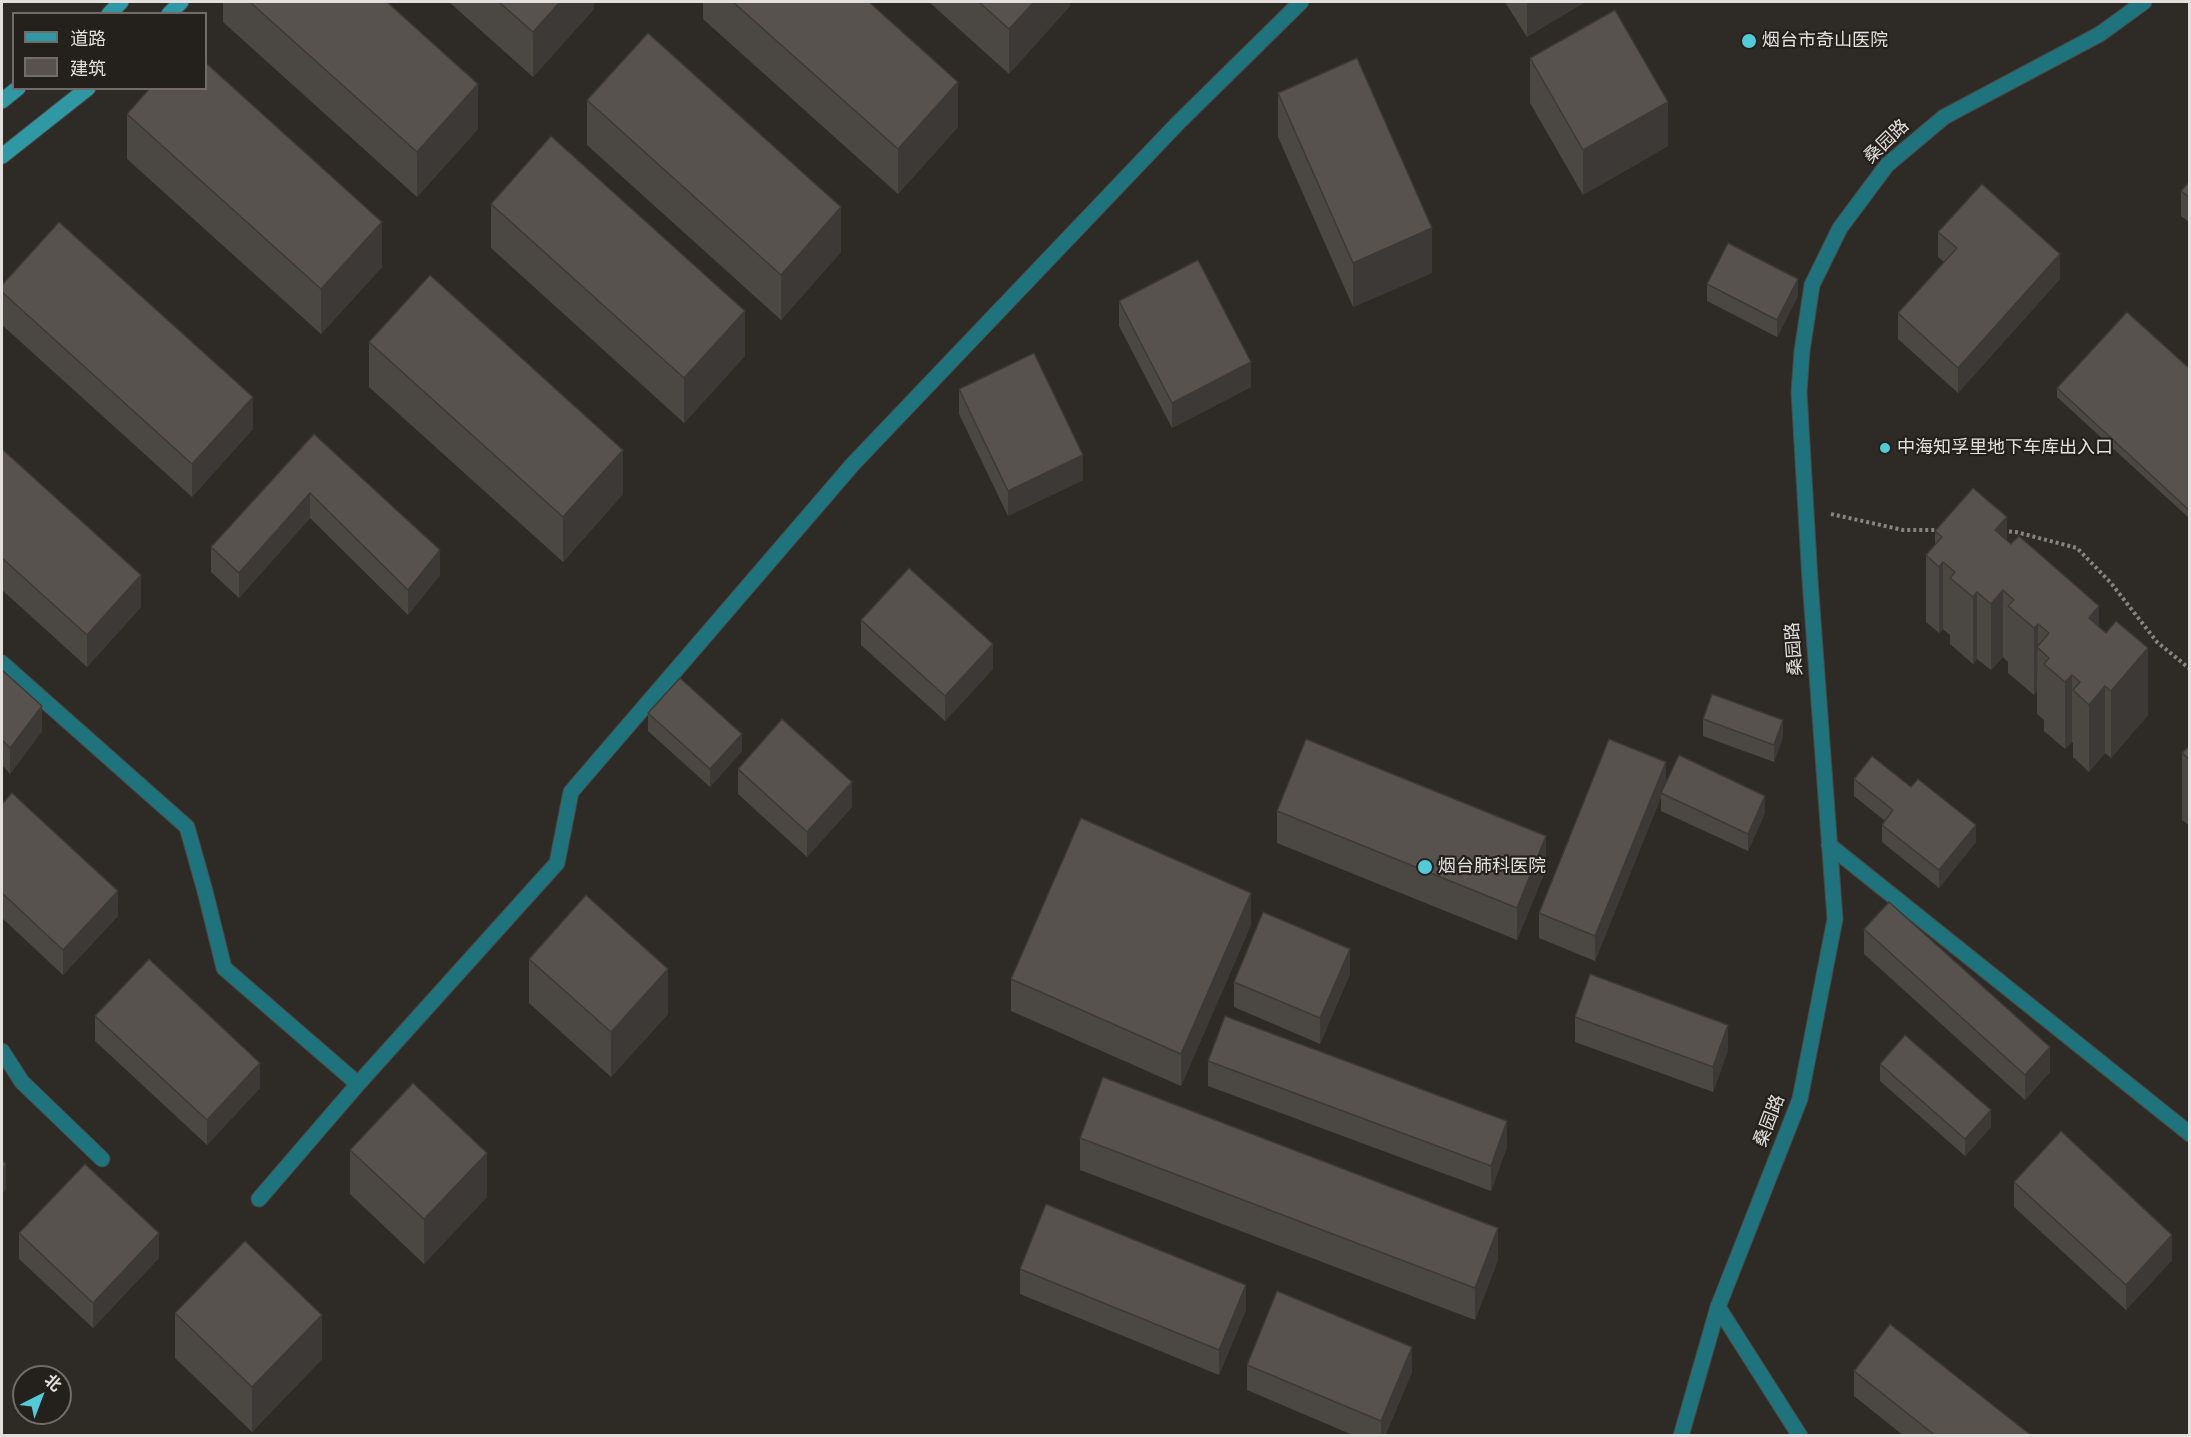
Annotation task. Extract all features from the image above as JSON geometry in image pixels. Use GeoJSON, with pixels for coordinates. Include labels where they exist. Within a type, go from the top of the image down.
{"type":"FeatureCollection","features":[{"type":"Feature","properties":{"kind":"main road"},"geometry":{"type":"LineString","coordinates":[[2,101],[16,90]]}},
{"type":"Feature","properties":{"kind":"main road"},"geometry":{"type":"LineString","coordinates":[[2,156],[85,90]]}},
{"type":"Feature","properties":{"kind":"street"},"geometry":{"type":"LineString","coordinates":[[258,1199],[557,863],[571,792],[854,464],[1178,123],[1301,2]]}},
{"type":"Feature","properties":{"kind":"street","name":"桑园路"},"geometry":{"type":"LineString","coordinates":[[1681,1436],[1719,1307],[1800,1098],[1835,920],[1799,392],[1802,351],[1812,285],[1840,228],[1887,165],[1944,117],[2100,34],[2144,2]]}},
{"type":"Feature","properties":{"kind":"street"},"geometry":{"type":"LineString","coordinates":[[2,663],[187,827],[224,968],[358,1084]]}},
{"type":"Feature","properties":{"kind":"street"},"geometry":{"type":"LineString","coordinates":[[1829,845],[2190,1134]]}},
{"type":"Feature","properties":{"kind":"street"},"geometry":{"type":"LineString","coordinates":[[2,1051],[22,1082],[102,1159]]}},
{"type":"Feature","properties":{"kind":"street"},"geometry":{"type":"LineString","coordinates":[[1719,1307],[1800,1436]]}},
{"type":"Feature","properties":{"kind":"path"},"geometry":{"type":"LineString","coordinates":[[1806,512],[1840,514],[1903,530],[1948,530]]}},
{"type":"Feature","properties":{"kind":"path"},"geometry":{"type":"LineString","coordinates":[[1993,531],[2016,532],[2078,548],[2111,583],[2157,642],[2190,669]]}},
{"type":"Feature","properties":{"kind":"building"},"geometry":{"type":"Polygon","coordinates":[[[250,2],[387,2],[478,84],[417,152],[250,2]]]}},
{"type":"Feature","properties":{"kind":"building"},"geometry":{"type":"Polygon","coordinates":[[[499,2],[560,2],[533,32],[499,2]]]}},
{"type":"Feature","properties":{"kind":"building"},"geometry":{"type":"Polygon","coordinates":[[[733,2],[869,2],[958,82],[898,149],[733,2]]]}},
{"type":"Feature","properties":{"kind":"building"},"geometry":{"type":"Polygon","coordinates":[[[979,2],[1034,2],[1009,29],[979,2]]]}},
{"type":"Feature","properties":{"kind":"building"},"geometry":{"type":"Polygon","coordinates":[[[1615,10],[1668,102],[1583,150],[1530,58],[1615,10]]]}},
{"type":"Feature","properties":{"kind":"building"},"geometry":{"type":"Polygon","coordinates":[[[648,33],[841,207],[781,275],[587,100],[648,33]]]}},
{"type":"Feature","properties":{"kind":"building"},"geometry":{"type":"Polygon","coordinates":[[[1357,58],[1432,228],[1353,263],[1278,93],[1357,58]]]}},
{"type":"Feature","properties":{"kind":"building"},"geometry":{"type":"Polygon","coordinates":[[[207,64],[382,222],[321,289],[127,114],[148,90],[207,90],[207,64]]]}},
{"type":"Feature","properties":{"kind":"building"},"geometry":{"type":"Polygon","coordinates":[[[551,136],[745,311],[684,378],[491,204],[551,136]]]}},
{"type":"Feature","properties":{"kind":"building"},"geometry":{"type":"Polygon","coordinates":[[[2190,181],[2190,198],[2181,191],[2190,181]]]}},
{"type":"Feature","properties":{"kind":"building"},"geometry":{"type":"Polygon","coordinates":[[[1982,184],[2060,254],[1958,368],[1898,313],[1957,248],[1938,232],[1982,184]]]}},
{"type":"Feature","properties":{"kind":"building"},"geometry":{"type":"Polygon","coordinates":[[[59,222],[253,397],[192,464],[2,292],[2,285],[59,222]]]}},
{"type":"Feature","properties":{"kind":"building"},"geometry":{"type":"Polygon","coordinates":[[[1728,243],[1798,279],[1777,320],[1707,284],[1728,243]]]}},
{"type":"Feature","properties":{"kind":"building"},"geometry":{"type":"Polygon","coordinates":[[[1198,260],[1251,362],[1172,403],[1119,301],[1198,260]]]}},
{"type":"Feature","properties":{"kind":"building"},"geometry":{"type":"Polygon","coordinates":[[[430,275],[623,450],[563,517],[369,342],[430,275]]]}},
{"type":"Feature","properties":{"kind":"building"},"geometry":{"type":"Polygon","coordinates":[[[2127,312],[2190,369],[2190,511],[2057,388],[2127,312]]]}},
{"type":"Feature","properties":{"kind":"building"},"geometry":{"type":"Polygon","coordinates":[[[1034,353],[1083,455],[1008,491],[959,389],[1034,353]]]}},
{"type":"Feature","properties":{"kind":"building"},"geometry":{"type":"Polygon","coordinates":[[[314,434],[440,550],[408,590],[310,493],[239,573],[211,547],[314,434]]]}},
{"type":"Feature","properties":{"kind":"building"},"geometry":{"type":"Polygon","coordinates":[[[2,449],[141,575],[87,635],[2,558],[2,449]]]}},
{"type":"Feature","properties":{"kind":"building"},"geometry":{"type":"Polygon","coordinates":[[[1973,488],[2007,517],[1995,530],[2011,544],[2019,536],[2099,606],[2089,618],[2106,633],[2116,621],[2148,648],[2111,691],[2105,686],[2089,705],[2073,690],[2080,682],[2072,675],[2065,682],[2044,664],[2049,658],[2037,647],[2049,633],[2038,624],[2034,628],[2008,606],[2014,600],[2003,590],[1991,604],[1977,592],[1973,597],[1950,578],[1955,572],[1943,562],[1939,567],[1926,555],[1942,537],[1935,531],[1973,488]]]}},
{"type":"Feature","properties":{"kind":"building"},"geometry":{"type":"Polygon","coordinates":[[[909,568],[993,644],[945,696],[861,620],[909,568]]]}},
{"type":"Feature","properties":{"kind":"building"},"geometry":{"type":"Polygon","coordinates":[[[2,670],[42,706],[10,748],[2,740],[2,670]]]}},
{"type":"Feature","properties":{"kind":"building"},"geometry":{"type":"Polygon","coordinates":[[[680,678],[742,734],[710,769],[648,713],[680,678]]]}},
{"type":"Feature","properties":{"kind":"building"},"geometry":{"type":"Polygon","coordinates":[[[1712,694],[1783,720],[1774,745],[1703,719],[1712,694]]]}},
{"type":"Feature","properties":{"kind":"building"},"geometry":{"type":"Polygon","coordinates":[[[782,719],[852,782],[807,832],[738,769],[782,719]]]}},
{"type":"Feature","properties":{"kind":"building"},"geometry":{"type":"Polygon","coordinates":[[[1306,739],[1546,836],[1517,908],[1277,811],[1306,739]]]}},
{"type":"Feature","properties":{"kind":"building"},"geometry":{"type":"Polygon","coordinates":[[[1609,739],[1666,762],[1595,936],[1539,913],[1609,739]]]}},
{"type":"Feature","properties":{"kind":"building"},"geometry":{"type":"Polygon","coordinates":[[[2190,745],[2190,760],[2182,753],[2190,745]]]}},
{"type":"Feature","properties":{"kind":"building"},"geometry":{"type":"Polygon","coordinates":[[[1679,755],[1765,796],[1748,834],[1661,793],[1679,755]]]}},
{"type":"Feature","properties":{"kind":"building"},"geometry":{"type":"Polygon","coordinates":[[[1872,756],[1911,787],[1918,779],[1976,825],[1939,870],[1882,825],[1893,810],[1854,779],[1872,756]]]}},
{"type":"Feature","properties":{"kind":"building"},"geometry":{"type":"Polygon","coordinates":[[[12,793],[118,891],[63,950],[2,893],[2,804],[12,793]]]}},
{"type":"Feature","properties":{"kind":"building"},"geometry":{"type":"Polygon","coordinates":[[[1081,818],[1251,893],[1181,1054],[1011,979],[1081,818]]]}},
{"type":"Feature","properties":{"kind":"building"},"geometry":{"type":"Polygon","coordinates":[[[586,895],[668,969],[611,1032],[529,959],[586,895]]]}},
{"type":"Feature","properties":{"kind":"building"},"geometry":{"type":"Polygon","coordinates":[[[1889,902],[2050,1047],[2025,1075],[1864,929],[1889,902]]]}},
{"type":"Feature","properties":{"kind":"building"},"geometry":{"type":"Polygon","coordinates":[[[1263,912],[1350,949],[1320,1018],[1234,982],[1263,912]]]}},
{"type":"Feature","properties":{"kind":"building"},"geometry":{"type":"Polygon","coordinates":[[[149,959],[260,1063],[207,1120],[95,1016],[149,959]]]}},
{"type":"Feature","properties":{"kind":"building"},"geometry":{"type":"Polygon","coordinates":[[[1590,974],[1728,1025],[1713,1067],[1575,1017],[1590,974]]]}},
{"type":"Feature","properties":{"kind":"building"},"geometry":{"type":"Polygon","coordinates":[[[1225,1016],[1507,1121],[1491,1166],[1208,1061],[1225,1016]]]}},
{"type":"Feature","properties":{"kind":"building"},"geometry":{"type":"Polygon","coordinates":[[[1905,1035],[1991,1110],[1965,1139],[1880,1064],[1905,1035]]]}},
{"type":"Feature","properties":{"kind":"building"},"geometry":{"type":"Polygon","coordinates":[[[1103,1077],[1498,1228],[1475,1288],[1080,1138],[1103,1077]]]}},
{"type":"Feature","properties":{"kind":"building"},"geometry":{"type":"Polygon","coordinates":[[[413,1083],[487,1153],[424,1219],[350,1150],[413,1083]]]}},
{"type":"Feature","properties":{"kind":"building"},"geometry":{"type":"Polygon","coordinates":[[[2061,1131],[2172,1235],[2126,1285],[2014,1182],[2061,1131]]]}},
{"type":"Feature","properties":{"kind":"building"},"geometry":{"type":"Polygon","coordinates":[[[85,1164],[159,1233],[93,1303],[19,1233],[85,1164]]]}},
{"type":"Feature","properties":{"kind":"building"},"geometry":{"type":"Polygon","coordinates":[[[1046,1204],[1246,1285],[1219,1350],[1020,1269],[1046,1204]]]}},
{"type":"Feature","properties":{"kind":"building"},"geometry":{"type":"Polygon","coordinates":[[[245,1241],[322,1315],[252,1387],[175,1313],[245,1241]]]}},
{"type":"Feature","properties":{"kind":"building"},"geometry":{"type":"Polygon","coordinates":[[[1277,1291],[1412,1347],[1381,1421],[1247,1365],[1277,1291]]]}},
{"type":"Feature","properties":{"kind":"building"},"geometry":{"type":"Polygon","coordinates":[[[1890,1324],[2032,1436],[1936,1436],[1854,1371],[1890,1324]]]}},
{"type":"Feature","properties":{"kind":"place","name":"烟台市奇山医院"},"geometry":{"type":"Point","coordinates":[1749,41]}},
{"type":"Feature","properties":{"kind":"place","name":"中海知孚里地下车库出入口"},"geometry":{"type":"Point","coordinates":[1885,448]}},
{"type":"Feature","properties":{"kind":"place","name":"烟台肺科医院"},"geometry":{"type":"Point","coordinates":[1425,867]}}]}
